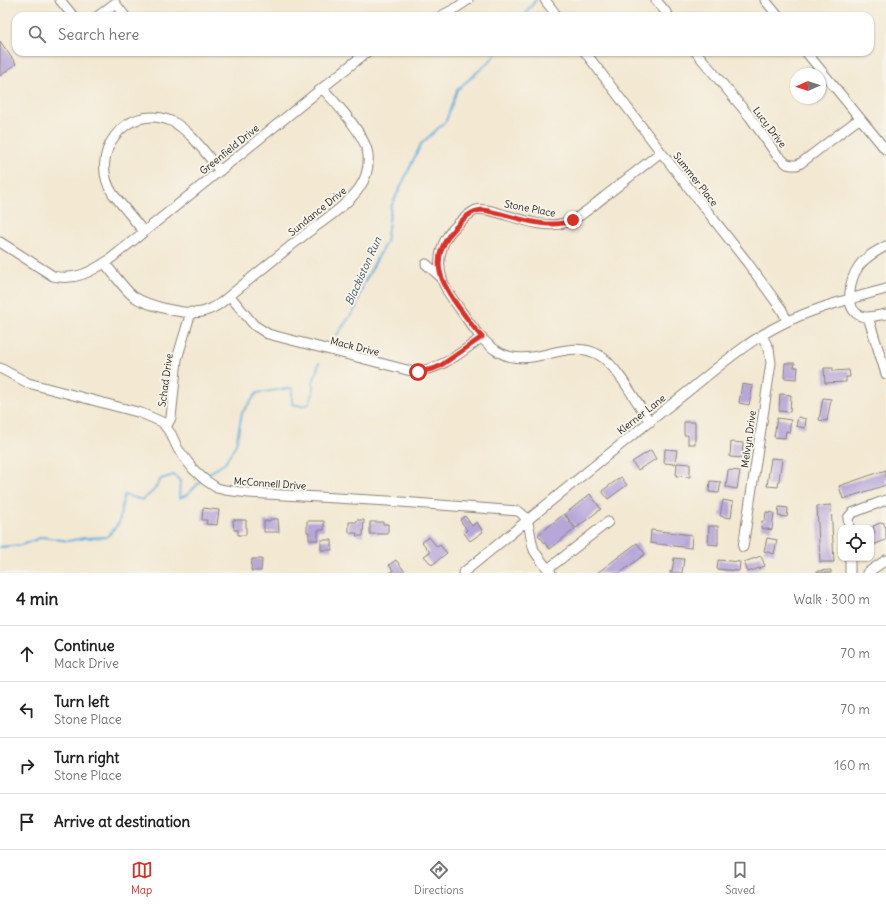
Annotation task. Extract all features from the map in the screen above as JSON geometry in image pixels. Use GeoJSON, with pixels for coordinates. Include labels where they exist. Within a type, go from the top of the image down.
{"type":"FeatureCollection","features":[{"type":"Feature","properties":{"kind":"street"},"geometry":{"type":"LineString","coordinates":[[60,0],[70,12]]}},
{"type":"Feature","properties":{"kind":"street"},"geometry":{"type":"LineString","coordinates":[[448,12],[468,0]]}},
{"type":"Feature","properties":{"kind":"street"},"geometry":{"type":"LineString","coordinates":[[545,0],[554,12]]}},
{"type":"Feature","properties":{"kind":"street"},"geometry":{"type":"LineString","coordinates":[[656,0],[666,12]]}},
{"type":"Feature","properties":{"kind":"street"},"geometry":{"type":"LineString","coordinates":[[765,0],[775,12]]}},
{"type":"Feature","properties":{"kind":"street"},"geometry":{"type":"LineString","coordinates":[[103,12],[115,2],[122,12]]}},
{"type":"Feature","properties":{"kind":"street","name":"Greenfield Drive"},"geometry":{"type":"LineString","coordinates":[[0,242],[53,276],[61,278],[77,277],[86,274],[104,263],[144,232],[362,56]]}},
{"type":"Feature","properties":{"kind":"street","name":"Summer Place"},"geometry":{"type":"LineString","coordinates":[[588,56],[747,262],[782,310],[787,321]]}},
{"type":"Feature","properties":{"kind":"street","name":"Lucy Drive"},"geometry":{"type":"LineString","coordinates":[[699,56],[750,117],[770,148],[786,164],[792,166],[801,163],[860,118]]}},
{"type":"Feature","properties":{"kind":"street"},"geometry":{"type":"LineString","coordinates":[[809,56],[886,150]]}},
{"type":"Feature","properties":{"kind":"street","name":"Sundance Drive"},"geometry":{"type":"LineString","coordinates":[[190,312],[203,312],[216,307],[344,204],[355,193],[364,180],[368,164],[367,148],[360,134],[322,88]]}},
{"type":"Feature","properties":{"kind":"street"},"geometry":{"type":"LineString","coordinates":[[144,232],[113,194],[109,188],[105,174],[104,167],[106,153],[112,140],[122,128],[134,121],[149,118],[156,117],[171,121],[184,129],[220,171]]}},
{"type":"Feature","properties":{"kind":"street","name":"Stone Place"},"geometry":{"type":"LineString","coordinates":[[650,422],[612,365],[599,354],[591,351],[573,350],[519,359],[504,355],[497,351],[482,337],[450,295],[441,277],[439,265],[445,240],[449,234],[476,210],[482,210],[548,225],[565,223],[590,208],[661,152]]}},
{"type":"Feature","properties":{"kind":"street"},"geometry":{"type":"LineString","coordinates":[[886,246],[871,255],[859,265],[852,279],[850,299],[853,309],[862,317],[886,314]]}},
{"type":"Feature","properties":{"kind":"street"},"geometry":{"type":"LineString","coordinates":[[104,263],[129,291],[139,299],[190,312]]}},
{"type":"Feature","properties":{"kind":"street","name":"Stone Place"},"geometry":{"type":"LineString","coordinates":[[426,264],[441,277]]}},
{"type":"Feature","properties":{"kind":"street","name":"Klerner Lane"},"geometry":{"type":"LineString","coordinates":[[462,573],[732,357],[762,336],[796,317],[886,289]]}},
{"type":"Feature","properties":{"kind":"street","name":"Mack Drive"},"geometry":{"type":"LineString","coordinates":[[230,296],[254,325],[268,334],[411,371],[426,371],[440,366],[482,337]]}},
{"type":"Feature","properties":{"kind":"street","name":"Schad Drive"},"geometry":{"type":"LineString","coordinates":[[166,427],[171,418],[177,359],[190,312]]}},
{"type":"Feature","properties":{"kind":"street"},"geometry":{"type":"LineString","coordinates":[[868,317],[886,374]]}},
{"type":"Feature","properties":{"kind":"street","name":"Melvyn Drive"},"geometry":{"type":"LineString","coordinates":[[743,547],[771,363],[769,349],[762,336]]}},
{"type":"Feature","properties":{"kind":"street","name":"McConnell Drive"},"geometry":{"type":"LineString","coordinates":[[0,368],[28,383],[155,418],[166,427],[178,449],[193,469],[217,488],[249,493],[506,509],[518,511],[527,520]]}},
{"type":"Feature","properties":{"kind":"street"},"geometry":{"type":"LineString","coordinates":[[849,525],[848,518],[852,513],[886,500]]}},
{"type":"Feature","properties":{"kind":"street"},"geometry":{"type":"LineString","coordinates":[[527,520],[535,551],[550,571],[608,522]]}},
{"type":"Feature","properties":{"kind":"street"},"geometry":{"type":"LineString","coordinates":[[867,573],[886,560]]}},
{"type":"Feature","properties":{"kind":"street"},"geometry":{"type":"LineString","coordinates":[[850,561],[850,573]]}},
{"type":"Feature","properties":{"kind":"building"},"geometry":{"type":"Polygon","coordinates":[[[0,41],[16,64],[0,76],[0,41]]]}},
{"type":"Feature","properties":{"kind":"building"},"geometry":{"type":"Polygon","coordinates":[[[785,363],[795,363],[794,367],[798,367],[797,379],[784,378],[785,363]]]}},
{"type":"Feature","properties":{"kind":"building"},"geometry":{"type":"Polygon","coordinates":[[[824,368],[833,368],[833,371],[849,370],[850,377],[846,377],[846,382],[825,383],[824,368]]]}},
{"type":"Feature","properties":{"kind":"building"},"geometry":{"type":"Polygon","coordinates":[[[742,384],[753,386],[749,405],[739,403],[742,384]]]}},
{"type":"Feature","properties":{"kind":"building"},"geometry":{"type":"Polygon","coordinates":[[[780,394],[791,395],[790,412],[779,411],[780,394]]]}},
{"type":"Feature","properties":{"kind":"building"},"geometry":{"type":"Polygon","coordinates":[[[823,398],[831,399],[827,421],[819,420],[823,398]]]}},
{"type":"Feature","properties":{"kind":"building"},"geometry":{"type":"Polygon","coordinates":[[[798,417],[806,419],[805,428],[796,426],[798,417]]]}},
{"type":"Feature","properties":{"kind":"building"},"geometry":{"type":"Polygon","coordinates":[[[777,418],[791,420],[789,432],[786,431],[785,438],[774,437],[777,418]]]}},
{"type":"Feature","properties":{"kind":"building"},"geometry":{"type":"Polygon","coordinates":[[[684,422],[695,422],[695,444],[688,444],[688,435],[684,435],[684,422]]]}},
{"type":"Feature","properties":{"kind":"building"},"geometry":{"type":"Polygon","coordinates":[[[731,442],[743,443],[742,458],[730,457],[731,442]]]}},
{"type":"Feature","properties":{"kind":"building"},"geometry":{"type":"Polygon","coordinates":[[[665,449],[677,450],[675,464],[664,463],[665,449]]]}},
{"type":"Feature","properties":{"kind":"building"},"geometry":{"type":"Polygon","coordinates":[[[651,450],[656,459],[638,470],[632,462],[651,450]]]}},
{"type":"Feature","properties":{"kind":"building"},"geometry":{"type":"Polygon","coordinates":[[[771,458],[782,459],[778,487],[767,486],[771,458]]]}},
{"type":"Feature","properties":{"kind":"building"},"geometry":{"type":"Polygon","coordinates":[[[677,463],[690,464],[690,477],[676,476],[677,463]]]}},
{"type":"Feature","properties":{"kind":"building"},"geometry":{"type":"Polygon","coordinates":[[[728,470],[740,471],[737,489],[726,487],[728,470]]]}},
{"type":"Feature","properties":{"kind":"building"},"geometry":{"type":"Polygon","coordinates":[[[886,470],[886,485],[843,499],[839,486],[886,470]]]}},
{"type":"Feature","properties":{"kind":"building"},"geometry":{"type":"Polygon","coordinates":[[[621,477],[627,485],[608,499],[602,491],[621,477]]]}},
{"type":"Feature","properties":{"kind":"building"},"geometry":{"type":"Polygon","coordinates":[[[710,481],[721,482],[719,493],[709,492],[710,481]]]}},
{"type":"Feature","properties":{"kind":"building"},"geometry":{"type":"Polygon","coordinates":[[[590,494],[601,509],[576,528],[565,514],[590,494]]]}},
{"type":"Feature","properties":{"kind":"building"},"geometry":{"type":"Polygon","coordinates":[[[723,500],[733,502],[731,518],[720,516],[723,500]]]}},
{"type":"Feature","properties":{"kind":"building"},"geometry":{"type":"Polygon","coordinates":[[[831,505],[834,562],[820,562],[817,506],[831,505]]]}},
{"type":"Feature","properties":{"kind":"building"},"geometry":{"type":"Polygon","coordinates":[[[779,507],[788,508],[787,517],[778,516],[779,507]]]}},
{"type":"Feature","properties":{"kind":"building"},"geometry":{"type":"Polygon","coordinates":[[[203,508],[219,510],[217,525],[206,524],[207,520],[202,520],[203,508]]]}},
{"type":"Feature","properties":{"kind":"building"},"geometry":{"type":"Polygon","coordinates":[[[766,512],[774,513],[772,530],[761,528],[762,521],[765,521],[766,512]]]}},
{"type":"Feature","properties":{"kind":"building"},"geometry":{"type":"Polygon","coordinates":[[[564,514],[575,529],[550,549],[538,535],[564,514]]]}},
{"type":"Feature","properties":{"kind":"building"},"geometry":{"type":"Polygon","coordinates":[[[465,516],[472,526],[477,522],[483,532],[470,541],[464,533],[467,530],[460,520],[465,516]]]}},
{"type":"Feature","properties":{"kind":"building"},"geometry":{"type":"Polygon","coordinates":[[[270,519],[278,519],[279,532],[264,532],[264,521],[270,521],[270,519]]]}},
{"type":"Feature","properties":{"kind":"building"},"geometry":{"type":"Polygon","coordinates":[[[233,520],[246,520],[246,535],[238,535],[238,530],[234,530],[233,520]]]}},
{"type":"Feature","properties":{"kind":"building"},"geometry":{"type":"Polygon","coordinates":[[[357,520],[364,520],[363,536],[356,536],[357,533],[349,533],[349,522],[357,522],[357,520]]]}},
{"type":"Feature","properties":{"kind":"building"},"geometry":{"type":"Polygon","coordinates":[[[307,521],[324,521],[324,530],[318,530],[318,540],[309,540],[307,521]]]}},
{"type":"Feature","properties":{"kind":"building"},"geometry":{"type":"Polygon","coordinates":[[[370,522],[383,522],[383,524],[388,524],[388,534],[370,534],[370,522]]]}},
{"type":"Feature","properties":{"kind":"building"},"geometry":{"type":"Polygon","coordinates":[[[883,522],[886,528],[886,540],[874,545],[875,533],[874,526],[883,522]]]}},
{"type":"Feature","properties":{"kind":"building"},"geometry":{"type":"Polygon","coordinates":[[[709,526],[718,526],[718,545],[708,544],[709,526]]]}},
{"type":"Feature","properties":{"kind":"building"},"geometry":{"type":"Polygon","coordinates":[[[651,530],[692,535],[691,548],[650,543],[651,530]]]}},
{"type":"Feature","properties":{"kind":"building"},"geometry":{"type":"Polygon","coordinates":[[[429,537],[437,547],[440,545],[447,553],[432,565],[424,556],[430,552],[422,542],[429,537]]]}},
{"type":"Feature","properties":{"kind":"building"},"geometry":{"type":"Polygon","coordinates":[[[767,538],[777,540],[774,554],[764,551],[767,538]]]}},
{"type":"Feature","properties":{"kind":"building"},"geometry":{"type":"Polygon","coordinates":[[[321,540],[332,540],[332,550],[321,550],[321,540]]]}},
{"type":"Feature","properties":{"kind":"building"},"geometry":{"type":"Polygon","coordinates":[[[637,543],[645,554],[620,573],[597,573],[637,543]]]}},
{"type":"Feature","properties":{"kind":"building"},"geometry":{"type":"Polygon","coordinates":[[[761,556],[765,566],[748,572],[744,562],[761,556]]]}},
{"type":"Feature","properties":{"kind":"building"},"geometry":{"type":"Polygon","coordinates":[[[674,558],[684,559],[682,573],[670,573],[670,571],[672,572],[674,558]]]}},
{"type":"Feature","properties":{"kind":"building"},"geometry":{"type":"Polygon","coordinates":[[[252,559],[262,559],[261,571],[251,571],[252,559]]]}},
{"type":"Feature","properties":{"kind":"building"},"geometry":{"type":"Polygon","coordinates":[[[396,560],[406,573],[389,573],[393,570],[389,565],[396,560]]]}},
{"type":"Feature","properties":{"kind":"building"},"geometry":{"type":"Polygon","coordinates":[[[718,560],[740,562],[739,571],[717,569],[718,560]]]}},
{"type":"Feature","properties":{"kind":"building"},"geometry":{"type":"Polygon","coordinates":[[[831,570],[831,573],[818,573],[817,571],[831,570]]]}},
{"type":"Feature","properties":{"kind":"waterway","name":"Blackiston Run"},"geometry":{"type":"LineString","coordinates":[[527,12],[536,0]]}},
{"type":"Feature","properties":{"kind":"waterway","name":"Blackiston Run"},"geometry":{"type":"LineString","coordinates":[[336,336],[356,308],[363,285],[386,242],[391,207],[421,144],[446,121],[457,90],[494,56]]}},
{"type":"Feature","properties":{"kind":"waterway","name":"Blackiston Run"},"geometry":{"type":"LineString","coordinates":[[206,475],[224,464],[236,444],[242,413],[257,393],[292,388],[292,404],[301,406],[309,404],[313,393],[313,383],[319,363]]}},
{"type":"Feature","properties":{"kind":"waterway","name":"Blackiston Run"},"geometry":{"type":"LineString","coordinates":[[0,547],[21,545],[43,537],[68,541],[84,538],[107,537],[119,523],[124,495],[143,500],[154,490],[161,479],[174,475],[180,481],[179,498],[187,495],[200,482]]}},
{"type":"Feature","properties":{"kind":"route"},"geometry":{"type":"LineString","coordinates":[[418,372],[440,366],[482,337],[450,295],[442,281],[440,273],[440,256],[445,240],[460,222],[476,210],[488,211],[548,225],[557,225],[573,220]]}}]}
